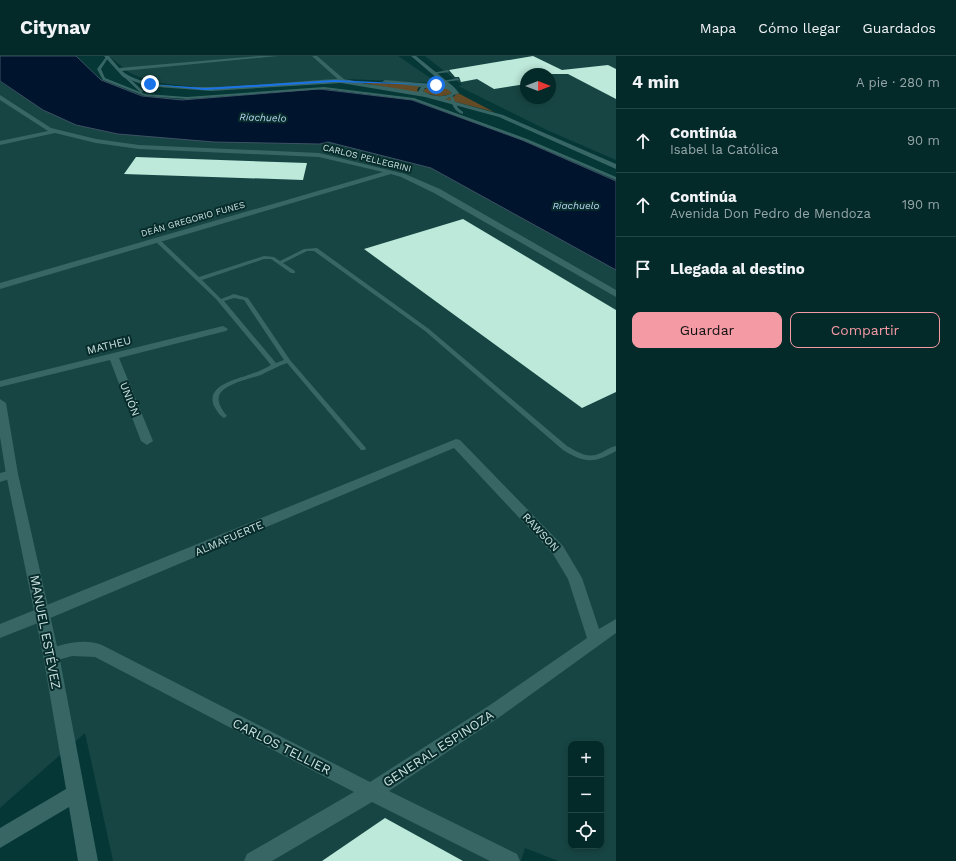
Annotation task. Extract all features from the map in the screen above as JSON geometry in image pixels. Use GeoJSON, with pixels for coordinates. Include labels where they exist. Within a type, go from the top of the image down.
{"type":"FeatureCollection","features":[{"type":"Feature","properties":{"kind":"street"},"geometry":{"type":"LineString","coordinates":[[118,70],[276,56]]}},
{"type":"Feature","properties":{"kind":"street"},"geometry":{"type":"LineString","coordinates":[[314,56],[344,81],[427,96],[462,94]]}},
{"type":"Feature","properties":{"kind":"street"},"geometry":{"type":"LineString","coordinates":[[413,56],[443,80],[453,95]]}},
{"type":"Feature","properties":{"kind":"street"},"geometry":{"type":"LineString","coordinates":[[107,57],[125,76],[150,84],[198,89],[344,81],[434,86],[494,114],[516,122],[616,166]]}},
{"type":"Feature","properties":{"kind":"street"},"geometry":{"type":"LineString","coordinates":[[427,96],[420,92],[420,90],[440,84],[443,80]]}},
{"type":"Feature","properties":{"kind":"street","name":"CARLOS PELLEGRINI"},"geometry":{"type":"LineString","coordinates":[[0,97],[44,126],[56,131],[96,141],[139,147],[319,155],[392,172],[415,179],[616,294]]}},
{"type":"Feature","properties":{"kind":"street"},"geometry":{"type":"LineString","coordinates":[[476,101],[516,122]]}},
{"type":"Feature","properties":{"kind":"street"},"geometry":{"type":"LineString","coordinates":[[0,142],[56,131]]}},
{"type":"Feature","properties":{"kind":"street","name":"DEÁN GREGORIO FUNES"},"geometry":{"type":"LineString","coordinates":[[0,286],[392,172]]}},
{"type":"Feature","properties":{"kind":"street","name":"MATHEU"},"geometry":{"type":"LineString","coordinates":[[0,384],[223,329]]}},
{"type":"Feature","properties":{"kind":"street","name":"UNIÓN"},"geometry":{"type":"LineString","coordinates":[[113,356],[147,441]]}},
{"type":"Feature","properties":{"kind":"street","name":"MANUEL ESTÉVEZ"},"geometry":{"type":"LineString","coordinates":[[0,403],[6,476],[43,615],[88,861]]}},
{"type":"Feature","properties":{"kind":"street","name":"ALMAFUERTE"},"geometry":{"type":"LineString","coordinates":[[0,631],[43,615],[456,443]]}},
{"type":"Feature","properties":{"kind":"street","name":"RAWSON"},"geometry":{"type":"LineString","coordinates":[[456,443],[558,550],[575,578],[595,640]]}},
{"type":"Feature","properties":{"kind":"street","name":"GENERAL ESPINOZA"},"geometry":{"type":"LineString","coordinates":[[254,861],[371,792],[454,738],[584,650],[616,625]]}},
{"type":"Feature","properties":{"kind":"street","name":"CARLOS TELLIER"},"geometry":{"type":"LineString","coordinates":[[51,655],[72,649],[97,650],[371,792],[510,861]]}},
{"type":"Feature","properties":{"kind":"street"},"geometry":{"type":"LineString","coordinates":[[0,839],[76,792]]}},
{"type":"Feature","properties":{"kind":"lane"},"geometry":{"type":"LineString","coordinates":[[107,57],[99,69],[104,79],[145,95],[187,98],[317,88],[427,96]]}},
{"type":"Feature","properties":{"kind":"lane"},"geometry":{"type":"LineString","coordinates":[[434,73],[448,71]]}},
{"type":"Feature","properties":{"kind":"lane"},"geometry":{"type":"LineString","coordinates":[[125,76],[145,95]]}},
{"type":"Feature","properties":{"kind":"lane"},"geometry":{"type":"LineString","coordinates":[[443,80],[458,79]]}},
{"type":"Feature","properties":{"kind":"lane"},"geometry":{"type":"LineString","coordinates":[[371,92],[418,100],[526,140],[616,178]]}},
{"type":"Feature","properties":{"kind":"lane"},"geometry":{"type":"LineString","coordinates":[[453,95],[456,109],[466,117]]}},
{"type":"Feature","properties":{"kind":"lane"},"geometry":{"type":"LineString","coordinates":[[157,240],[220,301],[274,365]]}},
{"type":"Feature","properties":{"kind":"lane"},"geometry":{"type":"LineString","coordinates":[[279,262],[306,250],[315,249],[427,330],[565,448],[578,455],[595,459],[616,448]]}},
{"type":"Feature","properties":{"kind":"lane"},"geometry":{"type":"LineString","coordinates":[[198,279],[264,257],[272,258],[293,272]]}},
{"type":"Feature","properties":{"kind":"lane"},"geometry":{"type":"LineString","coordinates":[[220,301],[234,296],[246,299],[288,361],[363,448]]}},
{"type":"Feature","properties":{"kind":"lane"},"geometry":{"type":"LineString","coordinates":[[224,416],[216,402],[216,396],[222,389],[231,383],[258,374],[274,365],[288,361]]}},
{"type":"Feature","properties":{"kind":"shaded area"},"geometry":{"type":"Polygon","coordinates":[[[109,56],[398,56],[438,83],[347,79],[218,90],[152,82],[130,73],[109,56]]]}},
{"type":"Feature","properties":{"kind":"shaded area"},"geometry":{"type":"Polygon","coordinates":[[[425,56],[616,56],[616,160],[549,131],[458,86],[462,85],[425,56]]]}},
{"type":"Feature","properties":{"kind":"shaded area"},"geometry":{"type":"Polygon","coordinates":[[[0,82],[43,110],[320,144],[328,142],[431,168],[616,270],[616,861],[558,861],[525,848],[521,861],[113,861],[85,733],[0,808],[0,82]]]}},
{"type":"Feature","properties":{"kind":"shaded area"},"geometry":{"type":"Polygon","coordinates":[[[357,82],[427,85],[419,87],[417,90],[419,93],[357,82]]]}},
{"type":"Feature","properties":{"kind":"shaded area"},"geometry":{"type":"Polygon","coordinates":[[[427,88],[447,88],[452,93],[445,96],[431,95],[424,92],[423,90],[427,88]]]}},
{"type":"Feature","properties":{"kind":"shaded area"},"geometry":{"type":"Polygon","coordinates":[[[458,93],[494,112],[441,98],[453,97],[458,93]]]}},
{"type":"Feature","properties":{"kind":"water","name":"Riachuelo"},"geometry":{"type":"Polygon","coordinates":[[[0,56],[76,56],[101,80],[142,96],[182,100],[319,89],[412,100],[522,140],[616,181],[616,270],[431,168],[328,142],[320,144],[214,142],[118,134],[76,125],[43,110],[0,81],[0,56]]]}},
{"type":"Feature","properties":{"kind":"building"},"geometry":{"type":"Polygon","coordinates":[[[533,56],[562,70],[608,65],[616,69],[616,99],[568,74],[556,74],[556,68],[520,68],[520,85],[494,89],[477,79],[461,82],[459,77],[455,77],[449,70],[533,56]]]}},
{"type":"Feature","properties":{"kind":"building"},"geometry":{"type":"Polygon","coordinates":[[[136,157],[307,163],[303,180],[124,174],[136,157]]]}},
{"type":"Feature","properties":{"kind":"building"},"geometry":{"type":"Polygon","coordinates":[[[463,219],[616,310],[616,392],[582,408],[364,249],[463,219]]]}},
{"type":"Feature","properties":{"kind":"building"},"geometry":{"type":"Polygon","coordinates":[[[385,818],[463,861],[322,861],[385,818]]]}},
{"type":"Feature","properties":{"kind":"route"},"geometry":{"type":"LineString","coordinates":[[150,84],[205,89],[334,81],[368,81],[436,85]]}}]}
